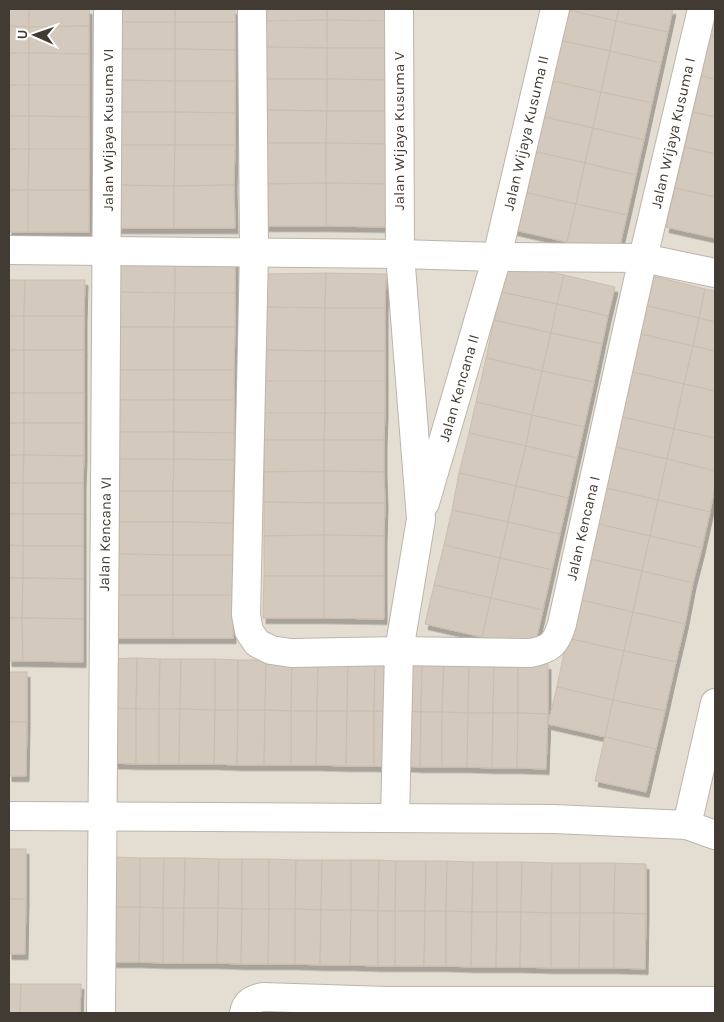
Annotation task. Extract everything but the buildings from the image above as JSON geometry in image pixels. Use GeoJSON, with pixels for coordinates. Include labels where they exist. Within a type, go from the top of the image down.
{"type":"FeatureCollection","features":[{"type":"Feature","properties":{"kind":"street","name":"Jalan Wijaya Kusuma VI"},"geometry":{"type":"LineString","coordinates":[[108,9],[108,250]]}},
{"type":"Feature","properties":{"kind":"street"},"geometry":{"type":"LineString","coordinates":[[252,9],[254,252],[246,615],[249,631],[257,643],[271,650],[291,653],[399,652]]}},
{"type":"Feature","properties":{"kind":"street","name":"Jalan Wijaya Kusuma V"},"geometry":{"type":"LineString","coordinates":[[399,9],[400,254],[421,519]]}},
{"type":"Feature","properties":{"kind":"street","name":"Jalan Wijaya Kusuma II"},"geometry":{"type":"LineString","coordinates":[[497,257],[555,9]]}},
{"type":"Feature","properties":{"kind":"street","name":"Jalan Wijaya Kusuma I"},"geometry":{"type":"LineString","coordinates":[[643,258],[702,9]]}},
{"type":"Feature","properties":{"kind":"street"},"geometry":{"type":"LineString","coordinates":[[9,250],[643,258],[715,273]]}},
{"type":"Feature","properties":{"kind":"street","name":"Jalan Kencana VI"},"geometry":{"type":"LineString","coordinates":[[101,1013],[108,250]]}},
{"type":"Feature","properties":{"kind":"street","name":"Jalan Kencana II"},"geometry":{"type":"LineString","coordinates":[[421,519],[497,257]]}},
{"type":"Feature","properties":{"kind":"street","name":"Jalan Kencana I"},"geometry":{"type":"LineString","coordinates":[[399,652],[530,653],[549,647],[558,638],[643,258]]}},
{"type":"Feature","properties":{"kind":"street"},"geometry":{"type":"LineString","coordinates":[[395,818],[399,652],[421,519]]}},
{"type":"Feature","properties":{"kind":"street"},"geometry":{"type":"LineString","coordinates":[[687,825],[715,703]]}},
{"type":"Feature","properties":{"kind":"street"},"geometry":{"type":"LineString","coordinates":[[9,816],[554,819],[687,825],[715,835]]}},
{"type":"Feature","properties":{"kind":"street"},"geometry":{"type":"LineString","coordinates":[[247,1008],[252,1000],[263,997],[387,1007],[538,1007],[715,1001]]}},
{"type":"Feature","properties":{"kind":"shaded area"},"geometry":{"type":"Polygon","coordinates":[[[9,9],[715,9],[715,1013],[9,1013],[9,9]]]}}]}
